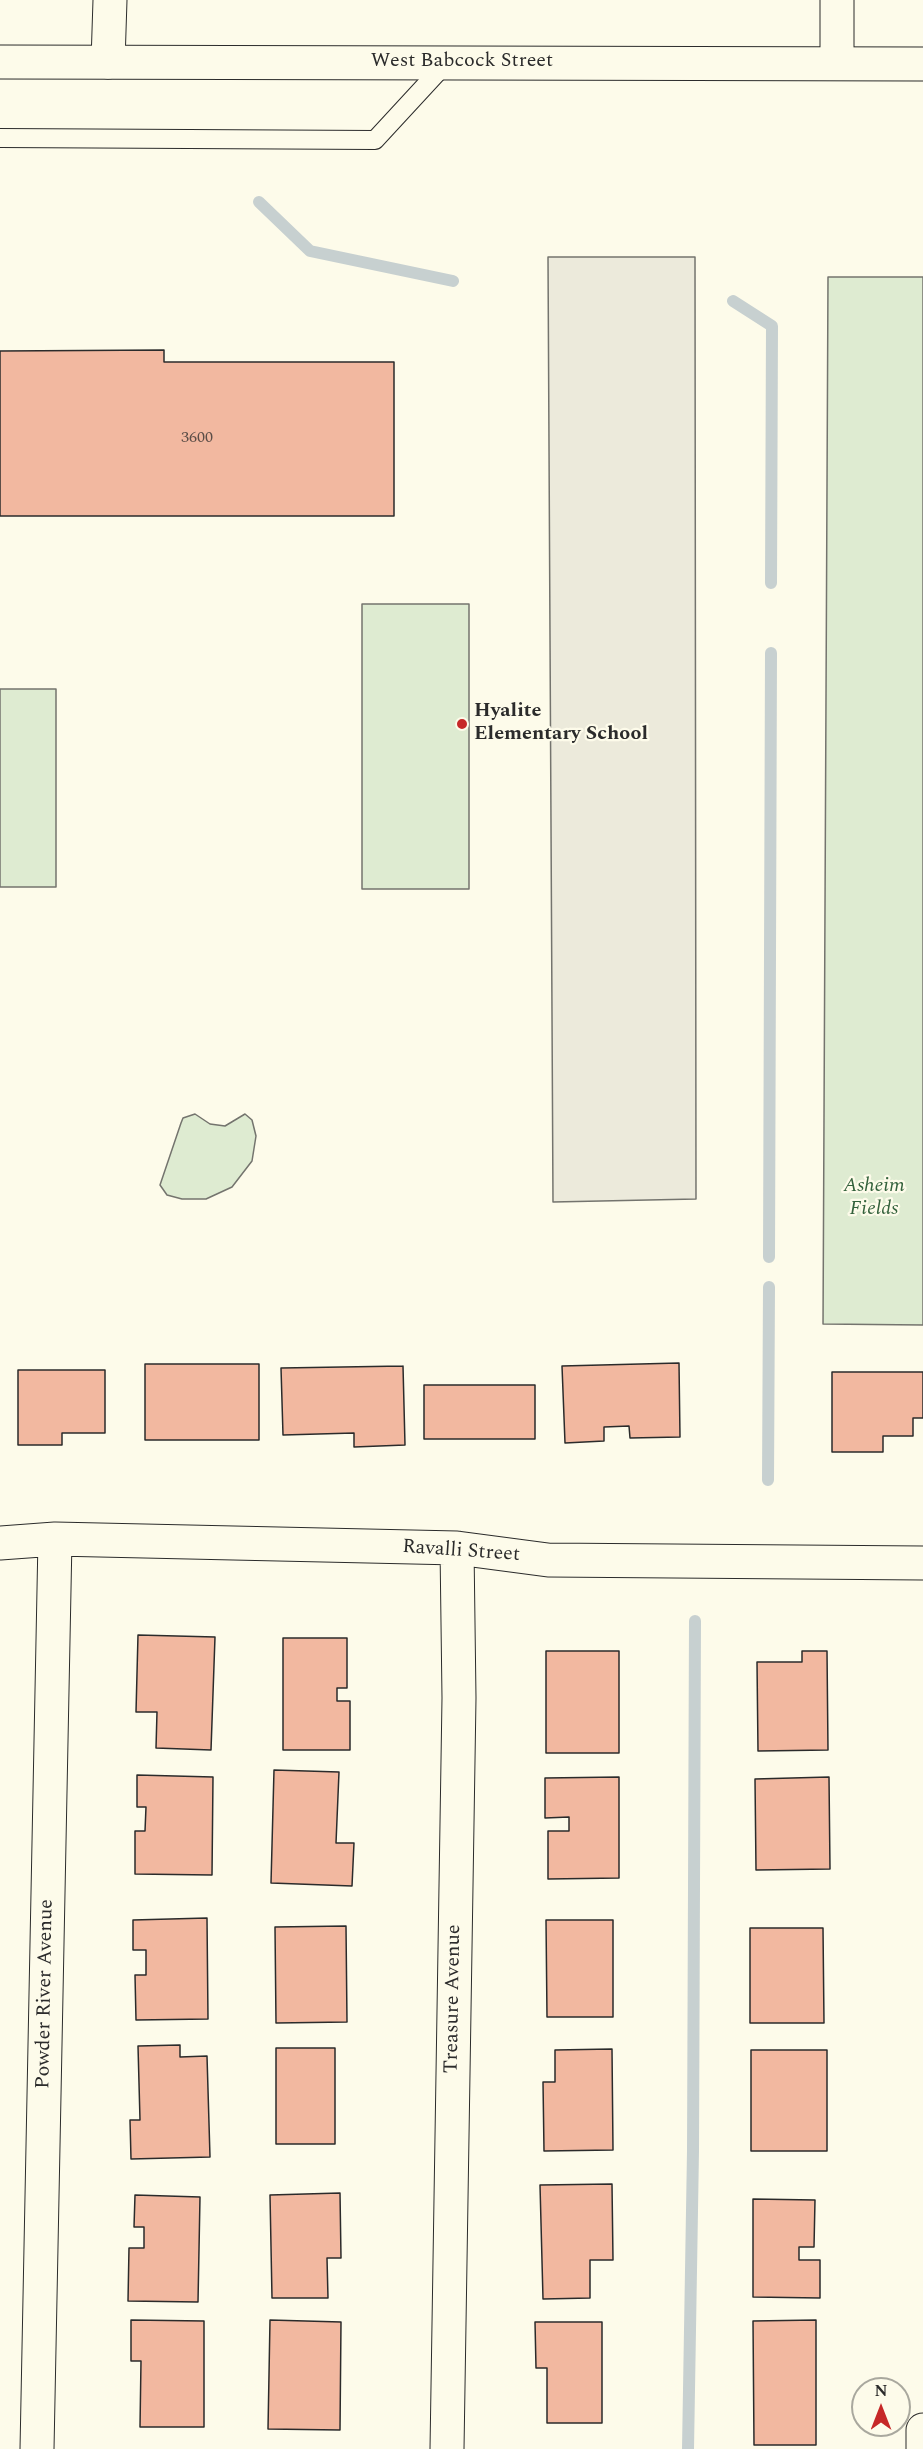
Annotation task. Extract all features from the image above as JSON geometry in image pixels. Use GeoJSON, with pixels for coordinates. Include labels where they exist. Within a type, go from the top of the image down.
{"type":"FeatureCollection","features":[{"type":"Feature","properties":{"kind":"street"},"geometry":{"type":"LineString","coordinates":[[108,62],[110,0]]}},
{"type":"Feature","properties":{"kind":"street"},"geometry":{"type":"LineString","coordinates":[[837,0],[837,62]]}},
{"type":"Feature","properties":{"kind":"street","name":"West Babcock Street"},"geometry":{"type":"LineString","coordinates":[[0,62],[837,62],[923,64]]}},
{"type":"Feature","properties":{"kind":"street","name":"Ravalli Street"},"geometry":{"type":"LineString","coordinates":[[0,1543],[55,1539],[457,1548],[548,1560],[923,1563]]}},
{"type":"Feature","properties":{"kind":"street","name":"Powder River Avenue"},"geometry":{"type":"LineString","coordinates":[[37,2449],[55,1539]]}},
{"type":"Feature","properties":{"kind":"street","name":"Treasure Avenue"},"geometry":{"type":"LineString","coordinates":[[447,2449],[459,1698],[457,1548]]}},
{"type":"Feature","properties":{"kind":"street"},"geometry":{"type":"LineString","coordinates":[[923,2430],[923,2449]]}},
{"type":"Feature","properties":{"kind":"lane"},"geometry":{"type":"LineString","coordinates":[[0,138],[375,140],[447,62]]}},
{"type":"Feature","properties":{"kind":"green space","name":"Asheim Fields"},"geometry":{"type":"Polygon","coordinates":[[[828,277],[923,277],[923,1325],[823,1324],[828,277]]]}},
{"type":"Feature","properties":{"kind":"green space"},"geometry":{"type":"Polygon","coordinates":[[[362,604],[469,604],[469,889],[362,889],[362,604]]]}},
{"type":"Feature","properties":{"kind":"green space"},"geometry":{"type":"Polygon","coordinates":[[[0,689],[56,689],[56,887],[0,887],[0,689]]]}},
{"type":"Feature","properties":{"kind":"green space"},"geometry":{"type":"Polygon","coordinates":[[[195,1114],[210,1124],[225,1126],[245,1114],[252,1120],[256,1136],[252,1161],[232,1187],[206,1199],[182,1199],[167,1195],[160,1185],[183,1118],[195,1114]]]}},
{"type":"Feature","properties":{"kind":"shaded area"},"geometry":{"type":"Polygon","coordinates":[[[548,257],[695,257],[696,1199],[553,1202],[548,257]]]}},
{"type":"Feature","properties":{"kind":"building"},"geometry":{"type":"Polygon","coordinates":[[[164,350],[164,362],[394,362],[394,516],[0,516],[0,351],[164,350]]]}},
{"type":"Feature","properties":{"kind":"building"},"geometry":{"type":"Polygon","coordinates":[[[679,1363],[680,1437],[630,1438],[629,1426],[604,1427],[604,1441],[565,1443],[562,1366],[679,1363]]]}},
{"type":"Feature","properties":{"kind":"building"},"geometry":{"type":"Polygon","coordinates":[[[145,1364],[259,1364],[259,1440],[145,1440],[145,1364]]]}},
{"type":"Feature","properties":{"kind":"building"},"geometry":{"type":"Polygon","coordinates":[[[403,1366],[405,1445],[354,1447],[354,1433],[283,1435],[281,1368],[403,1366]]]}},
{"type":"Feature","properties":{"kind":"building"},"geometry":{"type":"Polygon","coordinates":[[[18,1370],[105,1370],[105,1433],[62,1433],[62,1445],[18,1445],[18,1370]]]}},
{"type":"Feature","properties":{"kind":"building"},"geometry":{"type":"Polygon","coordinates":[[[832,1372],[923,1372],[923,1418],[913,1418],[913,1436],[883,1436],[883,1452],[832,1452],[832,1372]]]}},
{"type":"Feature","properties":{"kind":"building"},"geometry":{"type":"Polygon","coordinates":[[[424,1385],[535,1385],[535,1439],[424,1439],[424,1385]]]}},
{"type":"Feature","properties":{"kind":"building"},"geometry":{"type":"Polygon","coordinates":[[[138,1635],[215,1637],[211,1750],[156,1748],[157,1712],[136,1712],[138,1635]]]}},
{"type":"Feature","properties":{"kind":"building"},"geometry":{"type":"Polygon","coordinates":[[[283,1638],[347,1638],[347,1688],[337,1688],[337,1701],[350,1701],[350,1750],[283,1750],[283,1638]]]}},
{"type":"Feature","properties":{"kind":"building"},"geometry":{"type":"Polygon","coordinates":[[[546,1651],[619,1651],[619,1753],[546,1753],[546,1651]]]}},
{"type":"Feature","properties":{"kind":"building"},"geometry":{"type":"Polygon","coordinates":[[[802,1651],[827,1651],[828,1750],[758,1751],[757,1662],[802,1662],[802,1651]]]}},
{"type":"Feature","properties":{"kind":"building"},"geometry":{"type":"Polygon","coordinates":[[[274,1770],[339,1772],[336,1843],[354,1843],[352,1886],[271,1883],[274,1770]]]}},
{"type":"Feature","properties":{"kind":"building"},"geometry":{"type":"Polygon","coordinates":[[[137,1775],[213,1777],[212,1875],[135,1874],[135,1831],[145,1831],[146,1807],[137,1807],[137,1775]]]}},
{"type":"Feature","properties":{"kind":"building"},"geometry":{"type":"Polygon","coordinates":[[[619,1777],[619,1878],[548,1879],[548,1831],[569,1831],[569,1817],[545,1818],[545,1778],[619,1777]]]}},
{"type":"Feature","properties":{"kind":"building"},"geometry":{"type":"Polygon","coordinates":[[[829,1777],[830,1869],[756,1870],[755,1779],[829,1777]]]}},
{"type":"Feature","properties":{"kind":"building"},"geometry":{"type":"Polygon","coordinates":[[[207,1918],[208,2019],[136,2020],[135,1975],[146,1975],[146,1950],[133,1950],[133,1920],[207,1918]]]}},
{"type":"Feature","properties":{"kind":"building"},"geometry":{"type":"Polygon","coordinates":[[[546,1920],[613,1920],[613,2017],[547,2017],[546,1920]]]}},
{"type":"Feature","properties":{"kind":"building"},"geometry":{"type":"Polygon","coordinates":[[[346,1926],[347,2022],[276,2023],[275,1927],[346,1926]]]}},
{"type":"Feature","properties":{"kind":"building"},"geometry":{"type":"Polygon","coordinates":[[[750,1928],[823,1928],[824,2023],[750,2023],[750,1928]]]}},
{"type":"Feature","properties":{"kind":"building"},"geometry":{"type":"Polygon","coordinates":[[[180,2045],[180,2057],[207,2056],[210,2157],[131,2159],[130,2120],[140,2120],[138,2046],[180,2045]]]}},
{"type":"Feature","properties":{"kind":"building"},"geometry":{"type":"Polygon","coordinates":[[[276,2048],[335,2048],[335,2144],[276,2144],[276,2048]]]}},
{"type":"Feature","properties":{"kind":"building"},"geometry":{"type":"Polygon","coordinates":[[[612,2049],[613,2150],[544,2151],[543,2082],[555,2082],[555,2050],[612,2049]]]}},
{"type":"Feature","properties":{"kind":"building"},"geometry":{"type":"Polygon","coordinates":[[[751,2050],[827,2050],[827,2151],[751,2151],[751,2050]]]}},
{"type":"Feature","properties":{"kind":"building"},"geometry":{"type":"Polygon","coordinates":[[[612,2184],[613,2260],[590,2260],[590,2298],[543,2299],[540,2185],[612,2184]]]}},
{"type":"Feature","properties":{"kind":"building"},"geometry":{"type":"Polygon","coordinates":[[[340,2193],[341,2258],[327,2258],[328,2298],[272,2298],[270,2195],[340,2193]]]}},
{"type":"Feature","properties":{"kind":"building"},"geometry":{"type":"Polygon","coordinates":[[[135,2195],[200,2197],[198,2302],[128,2301],[129,2248],[144,2248],[144,2227],[134,2227],[135,2195]]]}},
{"type":"Feature","properties":{"kind":"building"},"geometry":{"type":"Polygon","coordinates":[[[753,2199],[815,2200],[814,2247],[799,2247],[799,2260],[820,2260],[820,2298],[753,2297],[753,2199]]]}},
{"type":"Feature","properties":{"kind":"building"},"geometry":{"type":"Polygon","coordinates":[[[131,2320],[204,2321],[204,2427],[140,2427],[141,2361],[131,2361],[131,2320]]]}},
{"type":"Feature","properties":{"kind":"building"},"geometry":{"type":"Polygon","coordinates":[[[270,2320],[341,2322],[340,2430],[268,2429],[270,2320]]]}},
{"type":"Feature","properties":{"kind":"building"},"geometry":{"type":"Polygon","coordinates":[[[816,2320],[816,2445],[754,2445],[753,2321],[816,2320]]]}},
{"type":"Feature","properties":{"kind":"building"},"geometry":{"type":"Polygon","coordinates":[[[535,2322],[602,2322],[602,2423],[547,2423],[547,2368],[536,2368],[535,2322]]]}},
{"type":"Feature","properties":{"kind":"waterway"},"geometry":{"type":"LineString","coordinates":[[259,202],[310,251],[453,281]]}},
{"type":"Feature","properties":{"kind":"waterway"},"geometry":{"type":"LineString","coordinates":[[733,301],[772,326],[771,583]]}},
{"type":"Feature","properties":{"kind":"waterway"},"geometry":{"type":"LineString","coordinates":[[769,1257],[771,653]]}},
{"type":"Feature","properties":{"kind":"waterway"},"geometry":{"type":"LineString","coordinates":[[768,1480],[769,1287]]}},
{"type":"Feature","properties":{"kind":"waterway"},"geometry":{"type":"LineString","coordinates":[[688,2449],[693,2151],[695,1621]]}},
{"type":"Feature","properties":{"kind":"place","name":"Hyalite Elementary School"},"geometry":{"type":"Point","coordinates":[462,724]}}]}
